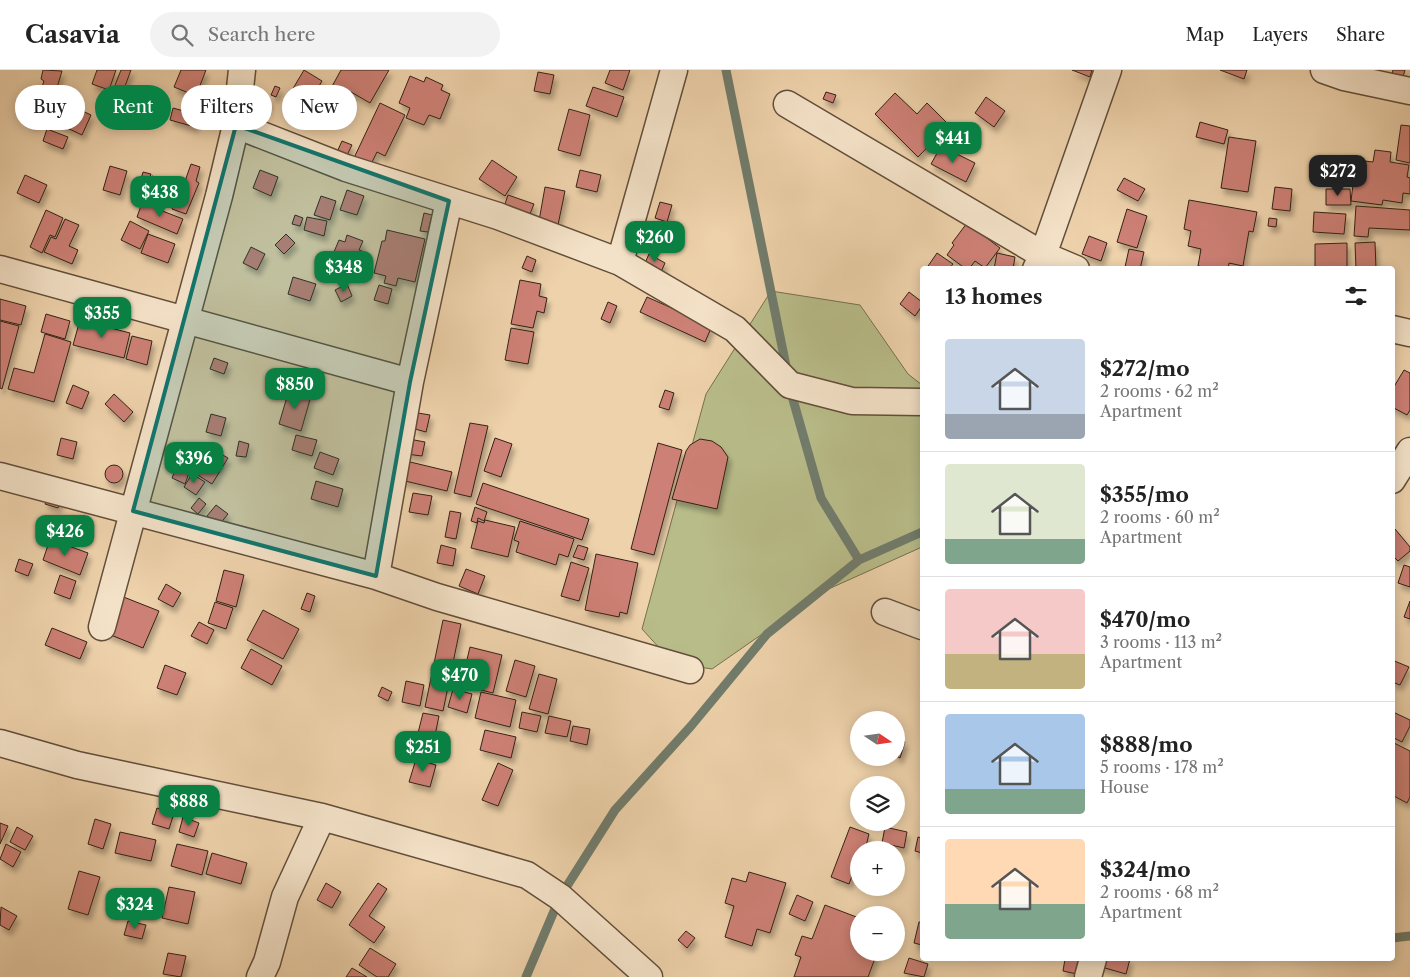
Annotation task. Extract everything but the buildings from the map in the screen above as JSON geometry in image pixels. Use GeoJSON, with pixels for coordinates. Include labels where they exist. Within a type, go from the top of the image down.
{"type":"FeatureCollection","features":[{"type":"Feature","properties":{"kind":"street"},"geometry":{"type":"LineString","coordinates":[[240,85],[242,70]]}},
{"type":"Feature","properties":{"kind":"street"},"geometry":{"type":"LineString","coordinates":[[620,262],[674,70]]}},
{"type":"Feature","properties":{"kind":"street"},"geometry":{"type":"LineString","coordinates":[[1039,262],[1108,70]]}},
{"type":"Feature","properties":{"kind":"street"},"geometry":{"type":"LineString","coordinates":[[1324,70],[1344,77],[1410,91]]}},
{"type":"Feature","properties":{"kind":"street"},"geometry":{"type":"LineString","coordinates":[[787,104],[1039,262],[1060,266]]}},
{"type":"Feature","properties":{"kind":"street"},"geometry":{"type":"LineString","coordinates":[[102,627],[186,321],[235,130]]}},
{"type":"Feature","properties":{"kind":"street"},"geometry":{"type":"LineString","coordinates":[[249,130],[346,168],[498,216],[620,262],[735,328],[790,385],[852,402],[920,402]]}},
{"type":"Feature","properties":{"kind":"street"},"geometry":{"type":"LineString","coordinates":[[376,576],[410,382],[449,201]]}},
{"type":"Feature","properties":{"kind":"street"},"geometry":{"type":"LineString","coordinates":[[0,268],[410,382]]}},
{"type":"Feature","properties":{"kind":"street"},"geometry":{"type":"LineString","coordinates":[[1395,330],[1410,333]]}},
{"type":"Feature","properties":{"kind":"street"},"geometry":{"type":"LineString","coordinates":[[1395,475],[1410,451]]}},
{"type":"Feature","properties":{"kind":"street"},"geometry":{"type":"LineString","coordinates":[[0,476],[376,576],[437,597],[690,670]]}},
{"type":"Feature","properties":{"kind":"street"},"geometry":{"type":"LineString","coordinates":[[885,612],[920,625]]}},
{"type":"Feature","properties":{"kind":"street"},"geometry":{"type":"LineString","coordinates":[[0,743],[77,765],[322,817],[527,875],[560,897],[648,977]]}},
{"type":"Feature","properties":{"kind":"street"},"geometry":{"type":"LineString","coordinates":[[260,977],[267,962],[285,897],[322,817]]}},
{"type":"Feature","properties":{"kind":"street"},"geometry":{"type":"LineString","coordinates":[[1088,977],[1092,961]]}},
{"type":"Feature","properties":{"kind":"highlighted area"},"geometry":{"type":"Polygon","coordinates":[[[236,125],[449,201],[410,382],[376,576],[133,511],[236,125]]]}},
{"type":"Feature","properties":{"kind":"green space"},"geometry":{"type":"Polygon","coordinates":[[[771,291],[860,305],[908,374],[920,383],[920,548],[824,591],[712,669],[673,663],[642,629],[706,394],[771,291]]]}},
{"type":"Feature","properties":{"kind":"waterway"},"geometry":{"type":"LineString","coordinates":[[726,70],[787,371]]}},
{"type":"Feature","properties":{"kind":"waterway"},"geometry":{"type":"LineString","coordinates":[[790,389],[821,498],[859,560]]}},
{"type":"Feature","properties":{"kind":"waterway"},"geometry":{"type":"LineString","coordinates":[[526,977],[560,897],[615,810],[691,726],[767,634],[859,560],[920,533]]}},
{"type":"Feature","properties":{"kind":"waterway"},"geometry":{"type":"LineString","coordinates":[[1395,938],[1410,936]]}}]}
